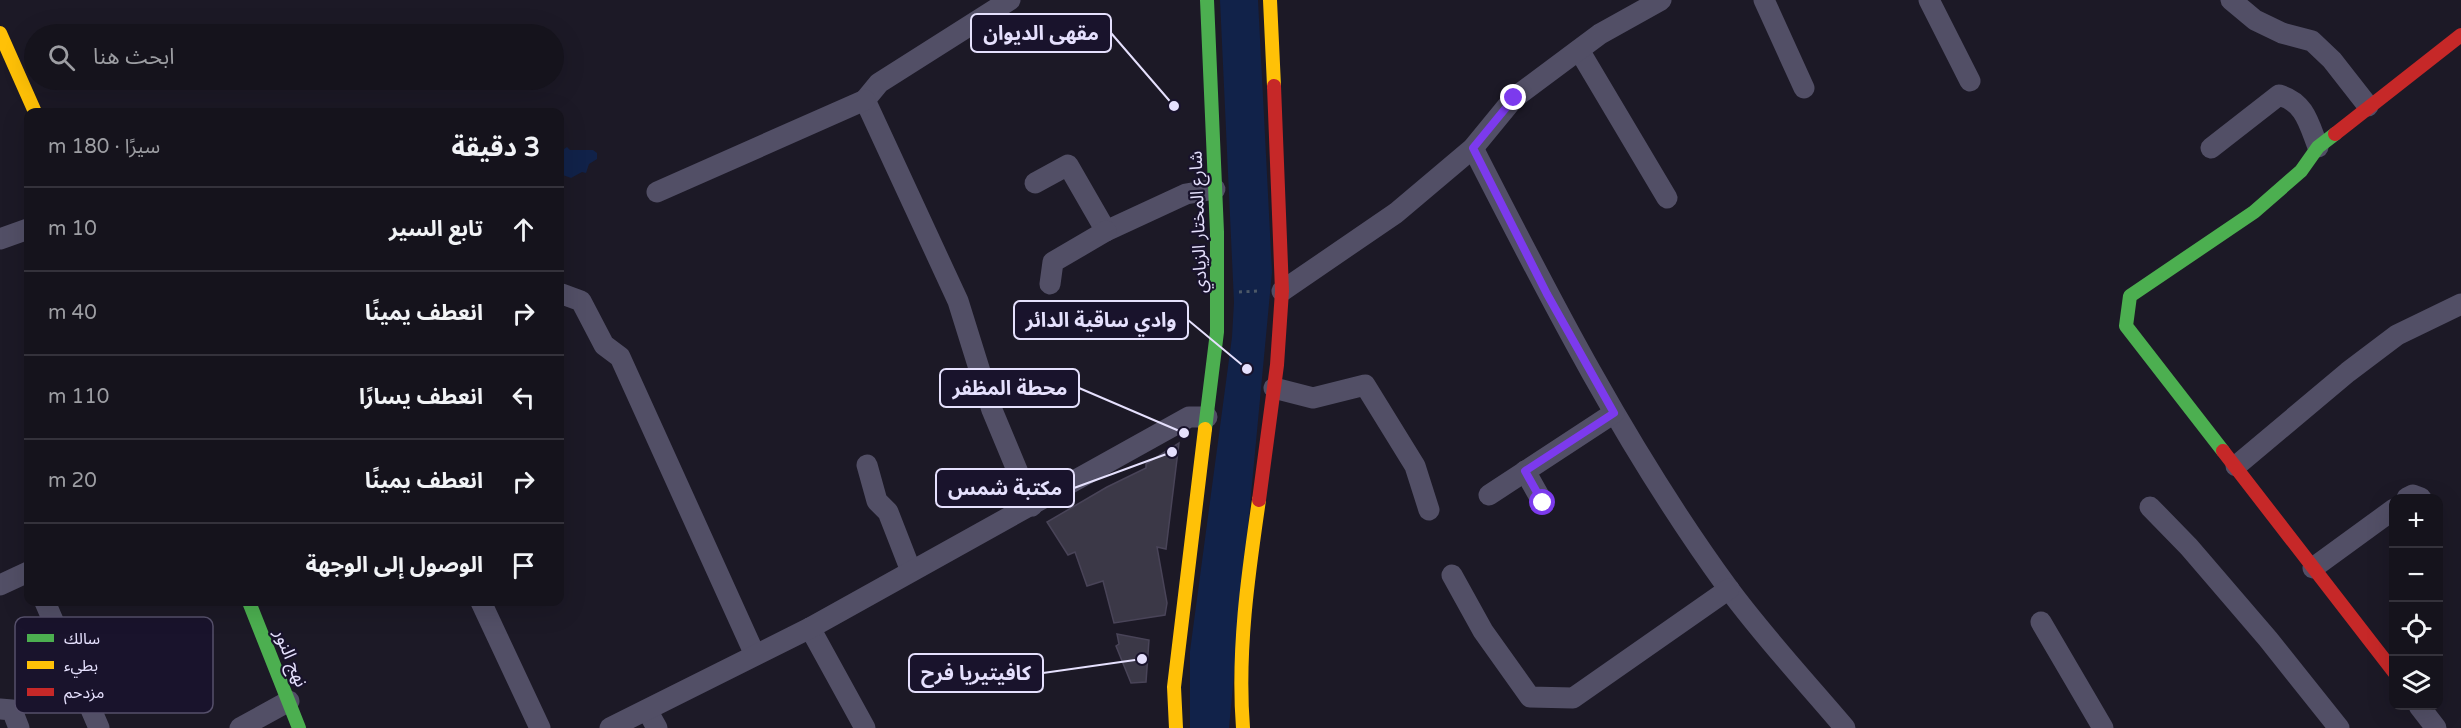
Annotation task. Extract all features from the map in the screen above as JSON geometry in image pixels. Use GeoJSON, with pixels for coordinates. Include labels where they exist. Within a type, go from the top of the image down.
{"type":"FeatureCollection","features":[{"type":"Feature","properties":{"kind":"street"},"geometry":{"type":"LineString","coordinates":[[657,192],[865,100],[879,83],[1010,0]]}},
{"type":"Feature","properties":{"kind":"street","name":"شارع المختار الزيادي"},"geometry":{"type":"LineString","coordinates":[[1176,728],[1174,687],[1217,332],[1219,292],[1207,0]]}},
{"type":"Feature","properties":{"kind":"street"},"geometry":{"type":"LineString","coordinates":[[1242,728],[1240,660],[1281,332],[1282,291],[1270,0]]}},
{"type":"Feature","properties":{"kind":"street"},"geometry":{"type":"LineString","coordinates":[[1282,291],[1396,213],[1473,148],[1514,98],[1600,34],[1629,8],[1661,0]]}},
{"type":"Feature","properties":{"kind":"street"},"geometry":{"type":"LineString","coordinates":[[1764,0],[1804,88]]}},
{"type":"Feature","properties":{"kind":"street"},"geometry":{"type":"LineString","coordinates":[[1929,0],[1970,81]]}},
{"type":"Feature","properties":{"kind":"street"},"geometry":{"type":"LineString","coordinates":[[2231,0],[2264,24],[2282,33],[2312,41],[2332,60],[2368,106]]}},
{"type":"Feature","properties":{"kind":"street"},"geometry":{"type":"LineString","coordinates":[[0,33],[24,87]]}},
{"type":"Feature","properties":{"kind":"street"},"geometry":{"type":"LineString","coordinates":[[2389,666],[2126,326],[2130,296],[2254,212],[2301,171],[2318,147],[2461,36]]}},
{"type":"Feature","properties":{"kind":"street"},"geometry":{"type":"LineString","coordinates":[[1579,50],[1667,198]]}},
{"type":"Feature","properties":{"kind":"street"},"geometry":{"type":"LineString","coordinates":[[25,90],[33,108]]}},
{"type":"Feature","properties":{"kind":"street"},"geometry":{"type":"LineString","coordinates":[[2211,148],[2279,95],[2293,98],[2307,117],[2318,147]]}},
{"type":"Feature","properties":{"kind":"street"},"geometry":{"type":"LineString","coordinates":[[865,100],[958,302],[992,410],[1032,506]]}},
{"type":"Feature","properties":{"kind":"street"},"geometry":{"type":"LineString","coordinates":[[1473,148],[1547,294],[1614,413],[1729,589],[1845,728]]}},
{"type":"Feature","properties":{"kind":"street"},"geometry":{"type":"LineString","coordinates":[[1035,183],[1068,165],[1106,231]]}},
{"type":"Feature","properties":{"kind":"street"},"geometry":{"type":"LineString","coordinates":[[1050,284],[1053,262],[1106,231],[1186,194],[1215,189]]}},
{"type":"Feature","properties":{"kind":"street"},"geometry":{"type":"LineString","coordinates":[[0,239],[24,230]]}},
{"type":"Feature","properties":{"kind":"street"},"geometry":{"type":"LineString","coordinates":[[564,295],[581,302],[604,345],[620,357],[755,655]]}},
{"type":"Feature","properties":{"kind":"street"},"geometry":{"type":"LineString","coordinates":[[2236,466],[2348,372],[2397,335],[2461,304]]}},
{"type":"Feature","properties":{"kind":"street"},"geometry":{"type":"LineString","coordinates":[[1274,388],[1313,398],[1365,385],[1415,466],[1429,510]]}},
{"type":"Feature","properties":{"kind":"street"},"geometry":{"type":"LineString","coordinates":[[1489,495],[1614,413]]}},
{"type":"Feature","properties":{"kind":"street"},"geometry":{"type":"LineString","coordinates":[[610,728],[652,719],[755,655],[810,628],[1189,417],[1207,417]]}},
{"type":"Feature","properties":{"kind":"street"},"geometry":{"type":"LineString","coordinates":[[867,465],[877,501],[888,512],[911,571]]}},
{"type":"Feature","properties":{"kind":"street"},"geometry":{"type":"LineString","coordinates":[[1525,471],[1543,503]]}},
{"type":"Feature","properties":{"kind":"street"},"geometry":{"type":"LineString","coordinates":[[2150,507],[2268,639],[2339,728]]}},
{"type":"Feature","properties":{"kind":"street"},"geometry":{"type":"LineString","coordinates":[[2313,568],[2389,513]]}},
{"type":"Feature","properties":{"kind":"street"},"geometry":{"type":"LineString","coordinates":[[0,585],[24,574]]}},
{"type":"Feature","properties":{"kind":"street"},"geometry":{"type":"LineString","coordinates":[[1452,575],[1483,631],[1530,697],[1551,699],[1573,698],[1729,589]]}},
{"type":"Feature","properties":{"kind":"street","name":"نهج النور"},"geometry":{"type":"LineString","coordinates":[[251,606],[299,728]]}},
{"type":"Feature","properties":{"kind":"street"},"geometry":{"type":"LineString","coordinates":[[483,606],[540,728]]}},
{"type":"Feature","properties":{"kind":"street"},"geometry":{"type":"LineString","coordinates":[[2041,622],[2103,728]]}},
{"type":"Feature","properties":{"kind":"street"},"geometry":{"type":"LineString","coordinates":[[810,628],[865,728]]}},
{"type":"Feature","properties":{"kind":"street"},"geometry":{"type":"LineString","coordinates":[[240,728],[289,701]]}},
{"type":"Feature","properties":{"kind":"street"},"geometry":{"type":"LineString","coordinates":[[0,710],[12,710],[20,728]]}},
{"type":"Feature","properties":{"kind":"street"},"geometry":{"type":"LineString","coordinates":[[2423,710],[2436,728]]}},
{"type":"Feature","properties":{"kind":"street"},"geometry":{"type":"LineString","coordinates":[[93,713],[99,728]]}},
{"type":"Feature","properties":{"kind":"path"},"geometry":{"type":"LineString","coordinates":[[1219,292],[1282,291]]}},
{"type":"Feature","properties":{"kind":"water"},"geometry":{"type":"Polygon","coordinates":[[[1220,0],[1258,0],[1272,272],[1229,728],[1190,728],[1190,651],[1232,337],[1234,302],[1220,0]]]}},
{"type":"Feature","properties":{"kind":"water"},"geometry":{"type":"Polygon","coordinates":[[[567,147],[570,150],[593,150],[597,153],[597,159],[589,164],[586,173],[582,172],[571,178],[564,175],[564,149],[567,147]]]}},
{"type":"Feature","properties":{"kind":"building"},"geometry":{"type":"Polygon","coordinates":[[[1179,443],[1166,549],[1157,547],[1167,603],[1165,615],[1114,623],[1103,581],[1087,586],[1075,552],[1068,555],[1047,522],[1107,487],[1146,468],[1146,464],[1179,443]]]}},
{"type":"Feature","properties":{"kind":"building"},"geometry":{"type":"Polygon","coordinates":[[[1117,634],[1149,640],[1146,682],[1131,683],[1116,646],[1119,644],[1117,634]]]}},
{"type":"Feature","properties":{"kind":"traffic: fast"},"geometry":{"type":"LineString","coordinates":[[1205,429],[1217,332],[1217,232],[1207,0]]}},
{"type":"Feature","properties":{"kind":"traffic: fast"},"geometry":{"type":"LineString","coordinates":[[2223,451],[2126,326],[2130,296],[2254,212],[2301,171],[2318,147],[2335,134]]}},
{"type":"Feature","properties":{"kind":"traffic: fast"},"geometry":{"type":"LineString","coordinates":[[251,606],[299,728]]}},
{"type":"Feature","properties":{"kind":"traffic: slow"},"geometry":{"type":"LineString","coordinates":[[1270,0],[1274,86]]}},
{"type":"Feature","properties":{"kind":"traffic: slow"},"geometry":{"type":"LineString","coordinates":[[0,33],[24,87]]}},
{"type":"Feature","properties":{"kind":"traffic: slow"},"geometry":{"type":"LineString","coordinates":[[25,90],[33,108]]}},
{"type":"Feature","properties":{"kind":"traffic: slow"},"geometry":{"type":"LineString","coordinates":[[1176,728],[1174,687],[1205,429]]}},
{"type":"Feature","properties":{"kind":"traffic: slow"},"geometry":{"type":"LineString","coordinates":[[1243,728],[1241,671],[1243,642],[1259,500]]}},
{"type":"Feature","properties":{"kind":"traffic: jam"},"geometry":{"type":"LineString","coordinates":[[2335,134],[2461,35]]}},
{"type":"Feature","properties":{"kind":"traffic: jam"},"geometry":{"type":"LineString","coordinates":[[1259,500],[1277,365],[1282,291],[1274,86]]}},
{"type":"Feature","properties":{"kind":"traffic: jam"},"geometry":{"type":"LineString","coordinates":[[2223,451],[2389,666]]}},
{"type":"Feature","properties":{"kind":"place","name":"مقهى الديوان"},"geometry":{"type":"Point","coordinates":[1174,106]}},
{"type":"Feature","properties":{"kind":"place","name":"وادي ساقية الدائر"},"geometry":{"type":"Point","coordinates":[1247,369]}},
{"type":"Feature","properties":{"kind":"place","name":"محطة المظفر"},"geometry":{"type":"Point","coordinates":[1184,433]}},
{"type":"Feature","properties":{"kind":"place","name":"مكتبة شمس"},"geometry":{"type":"Point","coordinates":[1172,452]}},
{"type":"Feature","properties":{"kind":"place","name":"كافيتيريا فرح"},"geometry":{"type":"Point","coordinates":[1142,659]}},
{"type":"Feature","properties":{"kind":"route"},"geometry":{"type":"LineString","coordinates":[[1514,98],[1473,148],[1547,294],[1614,413],[1525,471],[1543,503]]}}]}
